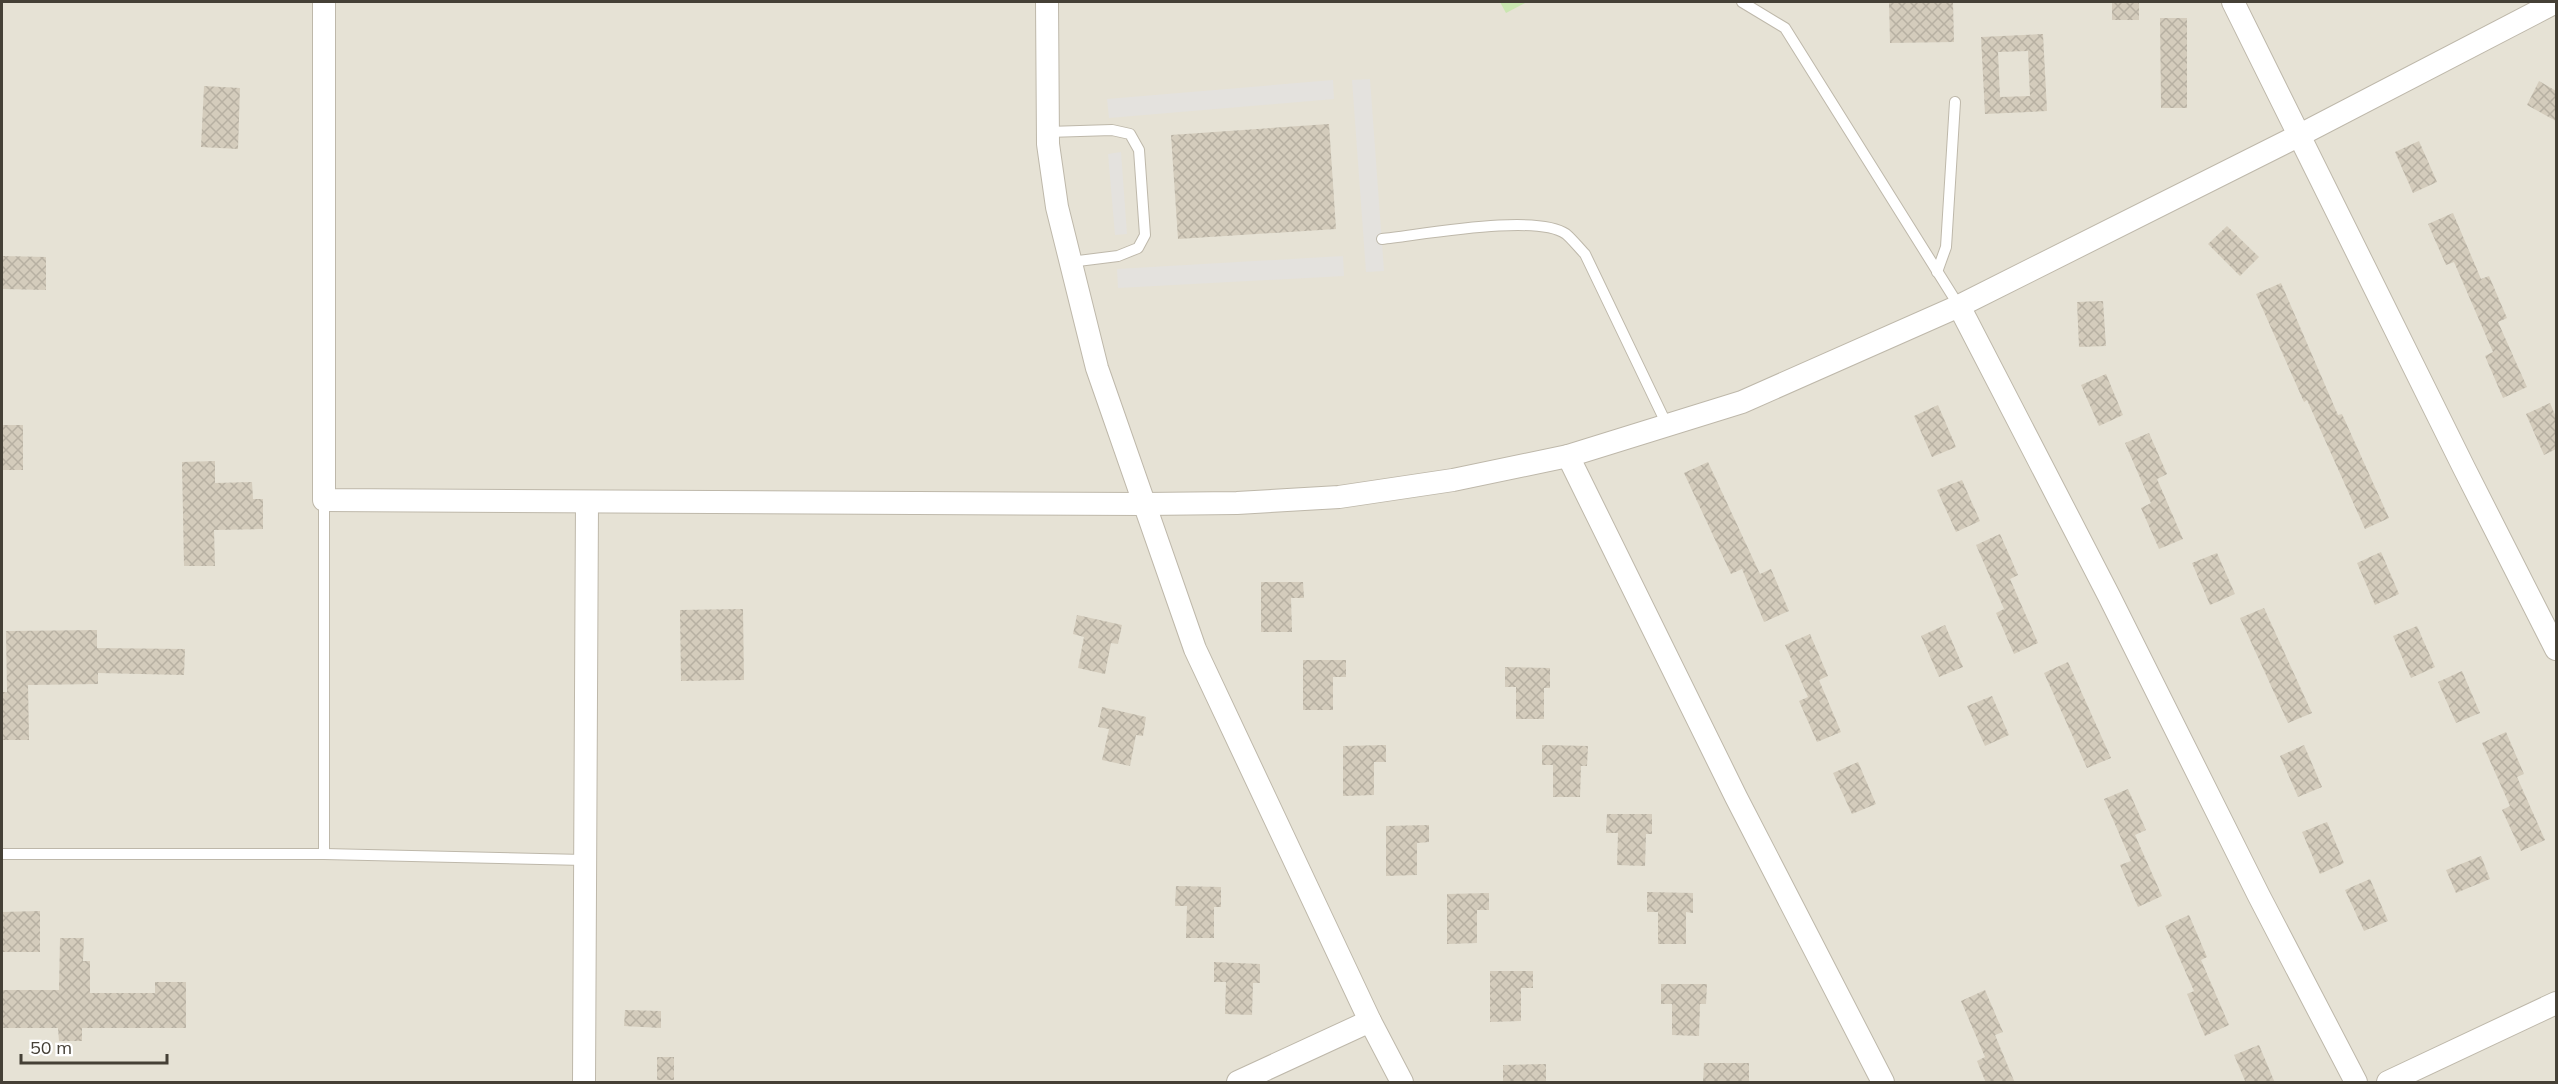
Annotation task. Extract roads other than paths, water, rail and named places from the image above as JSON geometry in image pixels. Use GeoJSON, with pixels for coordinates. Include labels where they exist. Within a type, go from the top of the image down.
{"type":"FeatureCollection","features":[{"type":"Feature","properties":{"kind":"street"},"geometry":{"type":"LineString","coordinates":[[324,2],[324,500],[1144,504],[1237,503],[1339,497],[1453,480],[1568,456],[1742,402],[1959,306],[2298,136],[2556,2]]}},
{"type":"Feature","properties":{"kind":"street"},"geometry":{"type":"LineString","coordinates":[[1047,2],[1048,132],[1057,207],[1097,368],[1195,649],[1370,1021],[1402,1083]]}},
{"type":"Feature","properties":{"kind":"street"},"geometry":{"type":"LineString","coordinates":[[2233,2],[2556,649]]}},
{"type":"Feature","properties":{"kind":"street"},"geometry":{"type":"LineString","coordinates":[[1959,306],[2104,585],[2259,896],[2356,1083]]}},
{"type":"Feature","properties":{"kind":"street"},"geometry":{"type":"LineString","coordinates":[[1568,456],[1736,797],[1883,1083]]}},
{"type":"Feature","properties":{"kind":"street"},"geometry":{"type":"LineString","coordinates":[[584,1083],[587,502]]}},
{"type":"Feature","properties":{"kind":"street"},"geometry":{"type":"LineString","coordinates":[[2388,1083],[2556,1003]]}},
{"type":"Feature","properties":{"kind":"street"},"geometry":{"type":"LineString","coordinates":[[1238,1083],[1370,1021]]}},
{"type":"Feature","properties":{"kind":"lane"},"geometry":{"type":"LineString","coordinates":[[1742,2],[1785,28],[1959,306]]}},
{"type":"Feature","properties":{"kind":"lane"},"geometry":{"type":"LineString","coordinates":[[1937,272],[1946,247],[1955,102]]}},
{"type":"Feature","properties":{"kind":"lane"},"geometry":{"type":"LineString","coordinates":[[1048,132],[1112,130],[1130,134],[1139,150],[1145,235],[1138,248],[1118,256],[1070,262]]}},
{"type":"Feature","properties":{"kind":"lane"},"geometry":{"type":"LineString","coordinates":[[1382,239],[1510,225],[1546,227],[1565,234],[1585,254],[1667,425]]}},
{"type":"Feature","properties":{"kind":"lane"},"geometry":{"type":"LineString","coordinates":[[324,500],[324,854]]}},
{"type":"Feature","properties":{"kind":"lane"},"geometry":{"type":"LineString","coordinates":[[2,854],[324,854],[584,860]]}}]}
